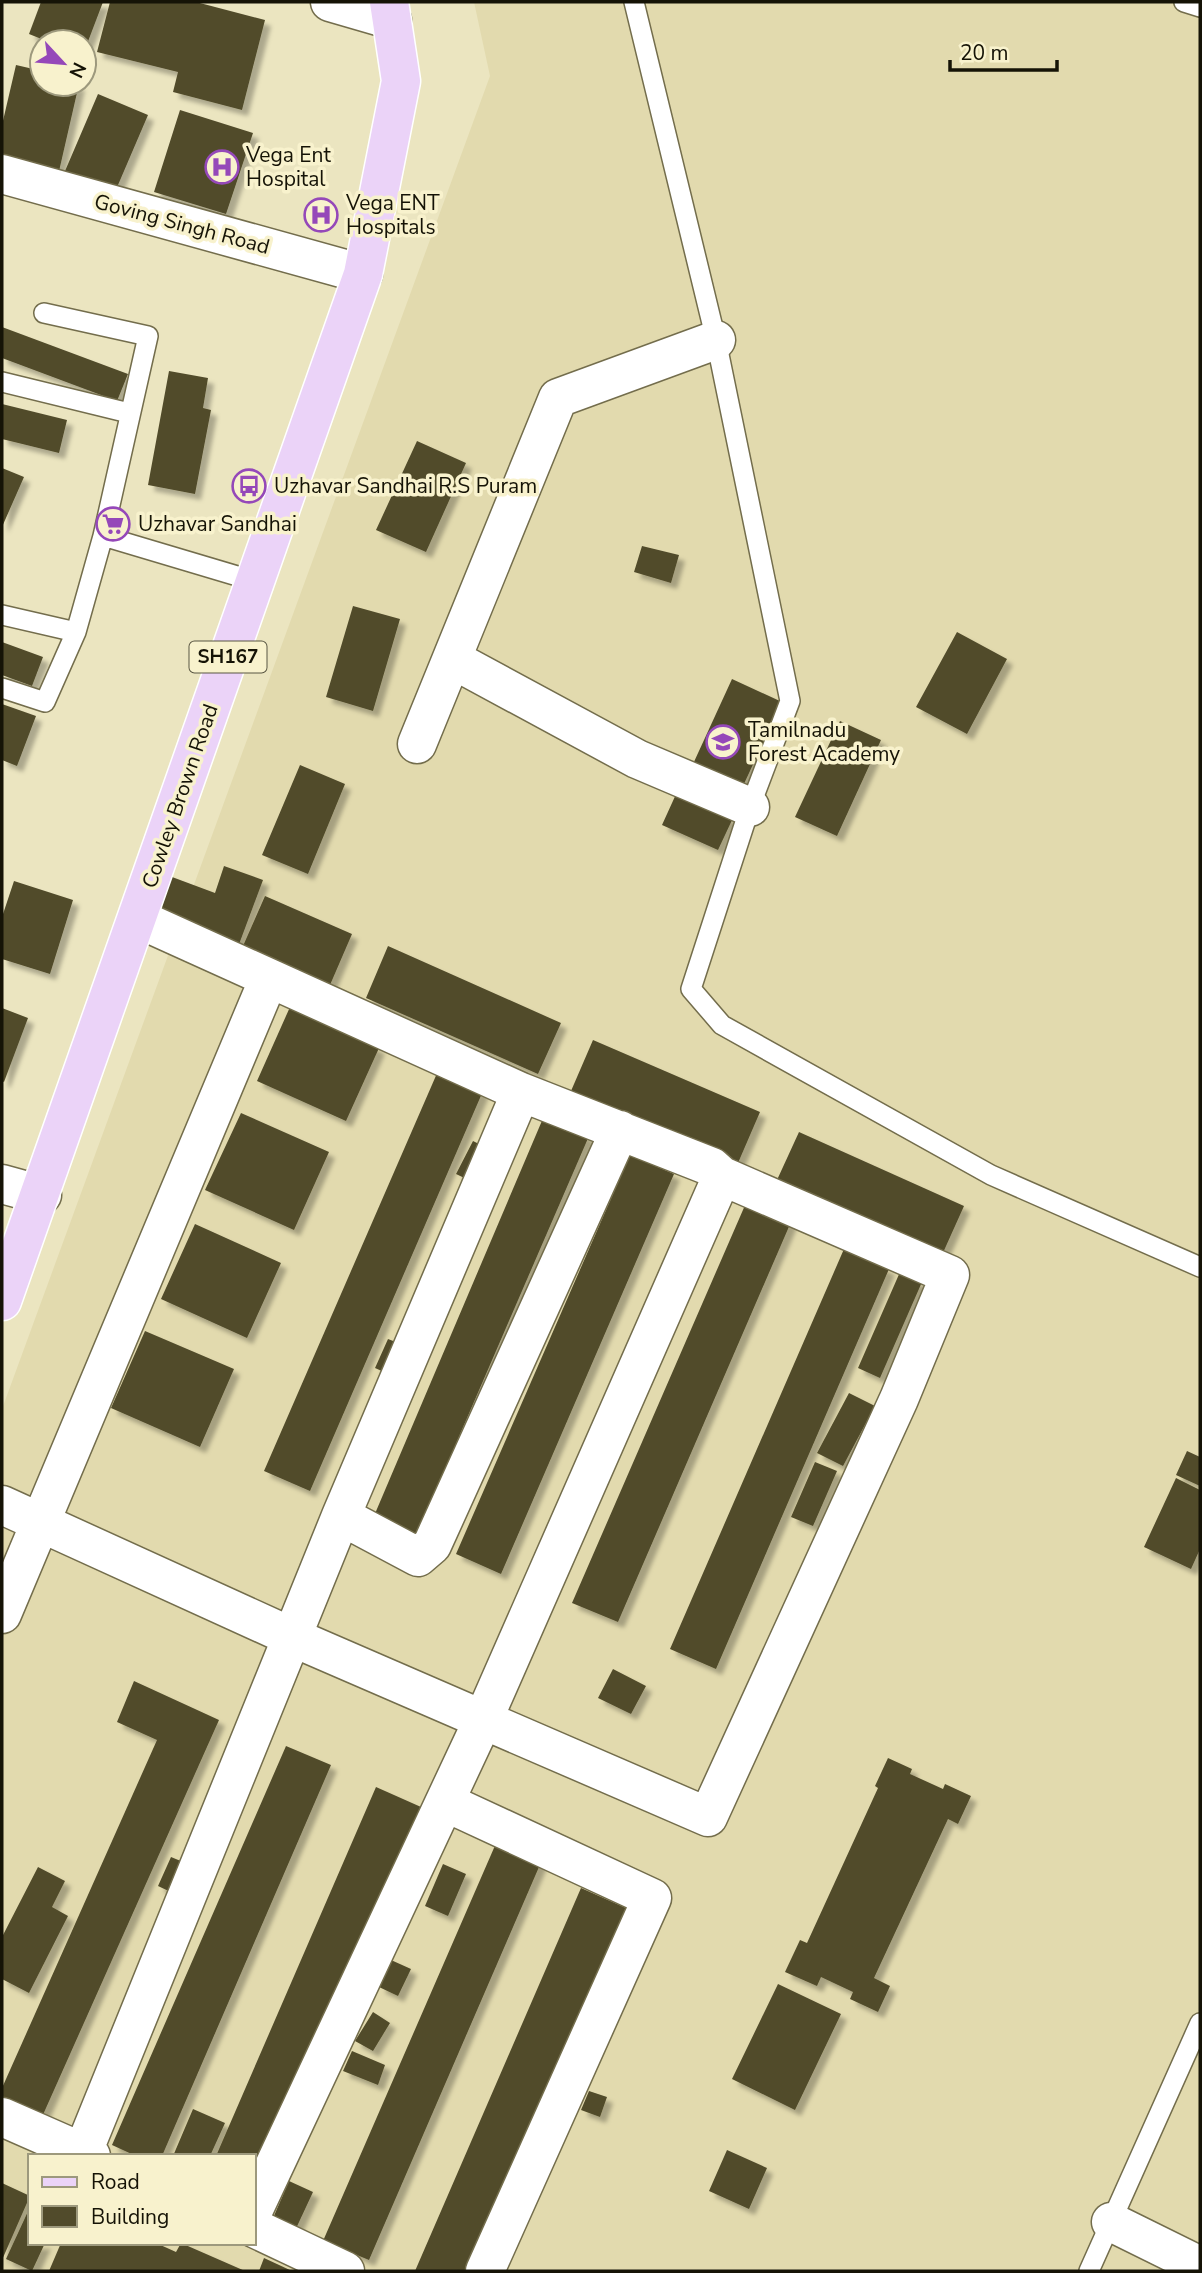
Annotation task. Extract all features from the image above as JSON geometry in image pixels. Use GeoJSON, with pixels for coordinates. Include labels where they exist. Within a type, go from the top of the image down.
{"type":"FeatureCollection","features":[{"type":"Feature","properties":{"kind":"main road","name":"Cowley Brown Road"},"geometry":{"type":"LineString","coordinates":[[2,1301],[139,919],[254,581],[363,274],[401,80],[390,11]]}},
{"type":"Feature","properties":{"kind":"street"},"geometry":{"type":"LineString","coordinates":[[330,2],[390,11]]}},
{"type":"Feature","properties":{"kind":"street","name":"Goving Singh Road"},"geometry":{"type":"LineString","coordinates":[[2,174],[363,274]]}},
{"type":"Feature","properties":{"kind":"street"},"geometry":{"type":"LineString","coordinates":[[417,744],[558,398],[716,340]]}},
{"type":"Feature","properties":{"kind":"street"},"geometry":{"type":"LineString","coordinates":[[452,659],[637,759],[750,807]]}},
{"type":"Feature","properties":{"kind":"street"},"geometry":{"type":"LineString","coordinates":[[2,1505],[292,1637],[708,1817],[898,1399],[950,1275],[722,1176],[712,1167],[521,1092],[139,919]]}},
{"type":"Feature","properties":{"kind":"street"},"geometry":{"type":"LineString","coordinates":[[2,1614],[268,978]]}},
{"type":"Feature","properties":{"kind":"street"},"geometry":{"type":"LineString","coordinates":[[2,2117],[87,2154],[341,1516],[521,1092]]}},
{"type":"Feature","properties":{"kind":"street"},"geometry":{"type":"LineString","coordinates":[[341,1516],[418,1557],[432,1545],[620,1130]]}},
{"type":"Feature","properties":{"kind":"street"},"geometry":{"type":"LineString","coordinates":[[256,2204],[483,1720],[722,1176]]}},
{"type":"Feature","properties":{"kind":"street"},"geometry":{"type":"LineString","coordinates":[[2,1184],[41,1195]]}},
{"type":"Feature","properties":{"kind":"street"},"geometry":{"type":"LineString","coordinates":[[445,1802],[652,1898],[485,2271]]}},
{"type":"Feature","properties":{"kind":"street"},"geometry":{"type":"LineString","coordinates":[[1111,2222],[1200,2266]]}},
{"type":"Feature","properties":{"kind":"street"},"geometry":{"type":"LineString","coordinates":[[256,2229],[345,2271]]}},
{"type":"Feature","properties":{"kind":"lane"},"geometry":{"type":"LineString","coordinates":[[634,2],[716,340],[790,701],[750,807],[691,989],[722,1025],[990,1175],[1200,1267]]}},
{"type":"Feature","properties":{"kind":"lane"},"geometry":{"type":"LineString","coordinates":[[1184,2],[1200,7]]}},
{"type":"Feature","properties":{"kind":"lane"},"geometry":{"type":"LineString","coordinates":[[2,688],[45,702],[76,632],[103,536],[148,335],[44,313]]}},
{"type":"Feature","properties":{"kind":"lane"},"geometry":{"type":"LineString","coordinates":[[2,382],[129,413]]}},
{"type":"Feature","properties":{"kind":"lane"},"geometry":{"type":"LineString","coordinates":[[103,536],[254,581]]}},
{"type":"Feature","properties":{"kind":"lane"},"geometry":{"type":"LineString","coordinates":[[2,615],[76,632]]}},
{"type":"Feature","properties":{"kind":"lane"},"geometry":{"type":"LineString","coordinates":[[1089,2271],[1200,2023]]}},
{"type":"Feature","properties":{"kind":"shaded area","name":"Tamilnadu Forest Academy"},"geometry":{"type":"Polygon","coordinates":[[[474,2],[1200,2],[1200,2271],[2,2271],[2,1409],[490,76],[474,2]]]}},
{"type":"Feature","properties":{"kind":"building"},"geometry":{"type":"Polygon","coordinates":[[[41,2],[103,2],[93,28],[31,28],[41,2]]]}},
{"type":"Feature","properties":{"kind":"building"},"geometry":{"type":"Polygon","coordinates":[[[110,2],[196,2],[265,20],[242,110],[173,92],[178,72],[98,52],[110,2]]]}},
{"type":"Feature","properties":{"kind":"building"},"geometry":{"type":"Polygon","coordinates":[[[16,65],[28,68],[28,98],[76,98],[57,180],[2,167],[2,125],[16,65]]]}},
{"type":"Feature","properties":{"kind":"building"},"geometry":{"type":"Polygon","coordinates":[[[98,94],[148,115],[115,192],[65,171],[98,94]]]}},
{"type":"Feature","properties":{"kind":"building"},"geometry":{"type":"Polygon","coordinates":[[[180,110],[253,133],[226,214],[154,192],[180,110]]]}},
{"type":"Feature","properties":{"kind":"building"},"geometry":{"type":"Polygon","coordinates":[[[2,327],[128,374],[117,401],[2,358],[2,327]]]}},
{"type":"Feature","properties":{"kind":"building"},"geometry":{"type":"Polygon","coordinates":[[[169,371],[208,378],[203,408],[211,410],[195,494],[148,485],[169,371]]]}},
{"type":"Feature","properties":{"kind":"building"},"geometry":{"type":"Polygon","coordinates":[[[2,404],[67,420],[59,453],[2,439],[2,404]]]}},
{"type":"Feature","properties":{"kind":"building"},"geometry":{"type":"Polygon","coordinates":[[[417,441],[466,463],[426,552],[376,530],[417,441]]]}},
{"type":"Feature","properties":{"kind":"building"},"geometry":{"type":"Polygon","coordinates":[[[2,468],[24,477],[2,527],[2,468]]]}},
{"type":"Feature","properties":{"kind":"building"},"geometry":{"type":"Polygon","coordinates":[[[642,546],[679,555],[671,583],[634,572],[642,546]]]}},
{"type":"Feature","properties":{"kind":"building"},"geometry":{"type":"Polygon","coordinates":[[[353,606],[400,619],[373,711],[326,697],[353,606]]]}},
{"type":"Feature","properties":{"kind":"building"},"geometry":{"type":"Polygon","coordinates":[[[957,632],[1007,659],[967,734],[916,707],[957,632]]]}},
{"type":"Feature","properties":{"kind":"building"},"geometry":{"type":"Polygon","coordinates":[[[2,642],[43,657],[32,686],[2,675],[2,642]]]}},
{"type":"Feature","properties":{"kind":"building"},"geometry":{"type":"Polygon","coordinates":[[[732,679],[782,702],[743,786],[693,764],[732,679]]]}},
{"type":"Feature","properties":{"kind":"building"},"geometry":{"type":"Polygon","coordinates":[[[2,704],[36,716],[17,766],[2,760],[2,704]]]}},
{"type":"Feature","properties":{"kind":"building"},"geometry":{"type":"Polygon","coordinates":[[[840,721],[881,740],[837,836],[795,817],[840,721]]]}},
{"type":"Feature","properties":{"kind":"building"},"geometry":{"type":"Polygon","coordinates":[[[300,765],[345,784],[308,874],[262,855],[300,765]]]}},
{"type":"Feature","properties":{"kind":"building"},"geometry":{"type":"Polygon","coordinates":[[[677,792],[733,818],[718,850],[662,825],[677,792]]]}},
{"type":"Feature","properties":{"kind":"building"},"geometry":{"type":"Polygon","coordinates":[[[224,866],[263,880],[238,947],[149,915],[164,874],[215,893],[224,866]]]}},
{"type":"Feature","properties":{"kind":"building"},"geometry":{"type":"Polygon","coordinates":[[[14,881],[73,900],[50,974],[2,959],[2,917],[14,881]]]}},
{"type":"Feature","properties":{"kind":"building"},"geometry":{"type":"Polygon","coordinates":[[[265,896],[352,934],[330,985],[243,946],[265,896]]]}},
{"type":"Feature","properties":{"kind":"building"},"geometry":{"type":"Polygon","coordinates":[[[388,946],[561,1023],[538,1074],[366,998],[388,946]]]}},
{"type":"Feature","properties":{"kind":"building"},"geometry":{"type":"Polygon","coordinates":[[[290,1007],[379,1048],[346,1121],[257,1081],[290,1007]]]}},
{"type":"Feature","properties":{"kind":"building"},"geometry":{"type":"Polygon","coordinates":[[[2,1008],[28,1018],[4,1082],[2,1081],[2,1008]]]}},
{"type":"Feature","properties":{"kind":"building"},"geometry":{"type":"Polygon","coordinates":[[[593,1040],[760,1112],[738,1163],[571,1091],[593,1040]]]}},
{"type":"Feature","properties":{"kind":"building"},"geometry":{"type":"Polygon","coordinates":[[[438,1071],[483,1091],[310,1491],[264,1471],[438,1071]]]}},
{"type":"Feature","properties":{"kind":"building"},"geometry":{"type":"Polygon","coordinates":[[[241,1113],[329,1152],[294,1230],[205,1190],[241,1113]]]}},
{"type":"Feature","properties":{"kind":"building"},"geometry":{"type":"Polygon","coordinates":[[[544,1116],[589,1136],[416,1536],[374,1516],[544,1116]]]}},
{"type":"Feature","properties":{"kind":"building"},"geometry":{"type":"Polygon","coordinates":[[[799,1132],[964,1206],[942,1255],[777,1180],[799,1132]]]}},
{"type":"Feature","properties":{"kind":"building"},"geometry":{"type":"Polygon","coordinates":[[[473,1141],[493,1151],[477,1184],[456,1174],[473,1141]]]}},
{"type":"Feature","properties":{"kind":"building"},"geometry":{"type":"Polygon","coordinates":[[[630,1155],[674,1174],[501,1574],[456,1554],[630,1155]]]}},
{"type":"Feature","properties":{"kind":"building"},"geometry":{"type":"Polygon","coordinates":[[[746,1203],[791,1222],[618,1622],[572,1603],[746,1203]]]}},
{"type":"Feature","properties":{"kind":"building"},"geometry":{"type":"Polygon","coordinates":[[[195,1224],[281,1263],[247,1338],[161,1299],[195,1224]]]}},
{"type":"Feature","properties":{"kind":"building"},"geometry":{"type":"Polygon","coordinates":[[[844,1249],[889,1269],[716,1669],[670,1649],[844,1249]]]}},
{"type":"Feature","properties":{"kind":"building"},"geometry":{"type":"Polygon","coordinates":[[[900,1272],[922,1282],[880,1378],[858,1368],[900,1272]]]}},
{"type":"Feature","properties":{"kind":"building"},"geometry":{"type":"Polygon","coordinates":[[[145,1331],[234,1369],[200,1447],[111,1408],[145,1331]]]}},
{"type":"Feature","properties":{"kind":"building"},"geometry":{"type":"Polygon","coordinates":[[[388,1339],[406,1346],[393,1376],[375,1368],[388,1339]]]}},
{"type":"Feature","properties":{"kind":"building"},"geometry":{"type":"Polygon","coordinates":[[[849,1393],[875,1406],[843,1466],[817,1453],[849,1393]]]}},
{"type":"Feature","properties":{"kind":"building"},"geometry":{"type":"Polygon","coordinates":[[[1187,1451],[1200,1457],[1200,1486],[1176,1475],[1187,1451]]]}},
{"type":"Feature","properties":{"kind":"building"},"geometry":{"type":"Polygon","coordinates":[[[815,1462],[837,1471],[813,1526],[791,1517],[815,1462]]]}},
{"type":"Feature","properties":{"kind":"building"},"geometry":{"type":"Polygon","coordinates":[[[1176,1478],[1200,1490],[1200,1549],[1191,1569],[1144,1547],[1176,1478]]]}},
{"type":"Feature","properties":{"kind":"building"},"geometry":{"type":"Polygon","coordinates":[[[613,1669],[646,1686],[631,1714],[598,1698],[613,1669]]]}},
{"type":"Feature","properties":{"kind":"building"},"geometry":{"type":"Polygon","coordinates":[[[134,1681],[219,1720],[42,2117],[2,2099],[2,2088],[157,1740],[117,1722],[134,1681]]]}},
{"type":"Feature","properties":{"kind":"building"},"geometry":{"type":"Polygon","coordinates":[[[286,1746],[331,1765],[163,2154],[132,2154],[112,2145],[286,1746]]]}},
{"type":"Feature","properties":{"kind":"building"},"geometry":{"type":"Polygon","coordinates":[[[888,1758],[912,1769],[910,1774],[943,1789],[945,1784],[971,1796],[958,1824],[948,1819],[874,1978],[890,1986],[878,2012],[850,1999],[853,1992],[821,1977],[817,1986],[785,1972],[800,1940],[807,1943],[878,1788],[875,1786],[888,1758]]]}},
{"type":"Feature","properties":{"kind":"building"},"geometry":{"type":"Polygon","coordinates":[[[376,1787],[421,1807],[256,2186],[256,2154],[217,2154],[376,1787]]]}},
{"type":"Feature","properties":{"kind":"building"},"geometry":{"type":"Polygon","coordinates":[[[497,1841],[542,1860],[369,2260],[323,2241],[497,1841]]]}},
{"type":"Feature","properties":{"kind":"building"},"geometry":{"type":"Polygon","coordinates":[[[171,1857],[188,1864],[175,1894],[158,1886],[171,1857]]]}},
{"type":"Feature","properties":{"kind":"building"},"geometry":{"type":"Polygon","coordinates":[[[443,1864],[466,1874],[448,1916],[425,1906],[443,1864]]]}},
{"type":"Feature","properties":{"kind":"building"},"geometry":{"type":"Polygon","coordinates":[[[38,1867],[65,1881],[52,1907],[68,1916],[29,1993],[2,1979],[2,1937],[38,1867]]]}},
{"type":"Feature","properties":{"kind":"building"},"geometry":{"type":"Polygon","coordinates":[[[581,1888],[626,1908],[469,2271],[415,2271],[581,1888]]]}},
{"type":"Feature","properties":{"kind":"building"},"geometry":{"type":"Polygon","coordinates":[[[391,1960],[411,1969],[398,1996],[379,1987],[391,1960]]]}},
{"type":"Feature","properties":{"kind":"building"},"geometry":{"type":"Polygon","coordinates":[[[778,1984],[841,2014],[795,2110],[732,2079],[778,1984]]]}},
{"type":"Feature","properties":{"kind":"building"},"geometry":{"type":"Polygon","coordinates":[[[373,2012],[390,2023],[373,2051],[355,2041],[373,2012]]]}},
{"type":"Feature","properties":{"kind":"building"},"geometry":{"type":"Polygon","coordinates":[[[352,2051],[385,2065],[378,2085],[343,2071],[352,2051]]]}},
{"type":"Feature","properties":{"kind":"building"},"geometry":{"type":"Polygon","coordinates":[[[589,2091],[607,2097],[600,2117],[581,2110],[589,2091]]]}},
{"type":"Feature","properties":{"kind":"building"},"geometry":{"type":"Polygon","coordinates":[[[193,2109],[225,2123],[211,2154],[174,2154],[193,2109]]]}},
{"type":"Feature","properties":{"kind":"building"},"geometry":{"type":"Polygon","coordinates":[[[727,2150],[767,2168],[749,2209],[709,2191],[727,2150]]]}},
{"type":"Feature","properties":{"kind":"building"},"geometry":{"type":"Polygon","coordinates":[[[289,2181],[313,2192],[293,2235],[270,2225],[289,2181]]]}},
{"type":"Feature","properties":{"kind":"building"},"geometry":{"type":"Polygon","coordinates":[[[2,2183],[28,2195],[28,2201],[2,2260],[2,2183]]]}},
{"type":"Feature","properties":{"kind":"building"},"geometry":{"type":"Polygon","coordinates":[[[28,2211],[28,2245],[44,2245],[32,2271],[6,2259],[28,2211]]]}},
{"type":"Feature","properties":{"kind":"building"},"geometry":{"type":"Polygon","coordinates":[[[60,2245],[160,2245],[176,2252],[180,2245],[186,2245],[245,2271],[49,2271],[60,2245]]]}},
{"type":"Feature","properties":{"kind":"building"},"geometry":{"type":"Polygon","coordinates":[[[264,2258],[292,2271],[259,2271],[264,2258]]]}},
{"type":"Feature","properties":{"kind":"place","name":"Vega Ent Hospital"},"geometry":{"type":"Point","coordinates":[222,167]}},
{"type":"Feature","properties":{"kind":"place","name":"Vega ENT Hospitals"},"geometry":{"type":"Point","coordinates":[321,215]}},
{"type":"Feature","properties":{"kind":"place","name":"Uzhavar Sandhai R.S Puram"},"geometry":{"type":"Point","coordinates":[249,486]}},
{"type":"Feature","properties":{"kind":"place","name":"Uzhavar Sandhai"},"geometry":{"type":"Point","coordinates":[113,524]}},
{"type":"Feature","properties":{"kind":"place","name":"Tamilnadu Forest Academy"},"geometry":{"type":"Point","coordinates":[723,742]}}]}
